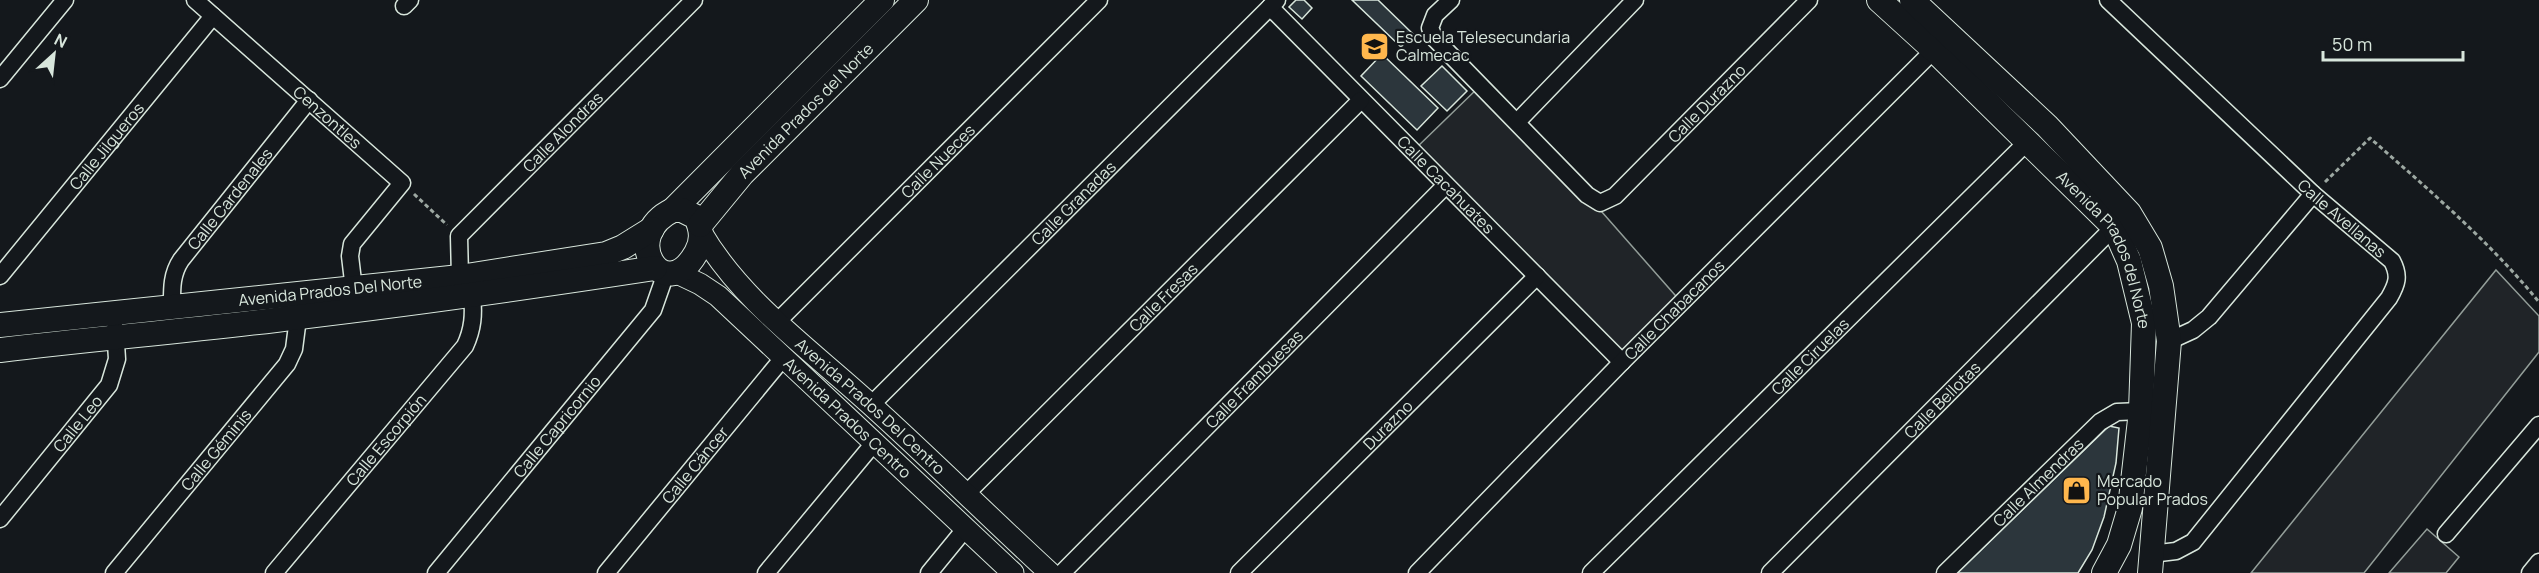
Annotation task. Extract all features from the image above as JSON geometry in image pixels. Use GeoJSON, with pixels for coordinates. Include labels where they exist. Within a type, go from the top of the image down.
{"type":"FeatureCollection","features":[{"type":"Feature","properties":{"kind":"main road","name":"Avenida Prados del Norte"},"geometry":{"type":"LineString","coordinates":[[673,210],[882,0]]}},
{"type":"Feature","properties":{"kind":"main road","name":"Avenida Prados del Norte"},"geometry":{"type":"LineString","coordinates":[[700,228],[742,174],[916,0]]}},
{"type":"Feature","properties":{"kind":"main road","name":"Avenida Prados del Norte"},"geometry":{"type":"LineString","coordinates":[[1879,0],[1934,50],[2114,227],[2129,261],[2144,323],[2141,411],[2142,509],[2150,563]]}},
{"type":"Feature","properties":{"kind":"main road","name":"Avenida Prados del Norte"},"geometry":{"type":"LineString","coordinates":[[1912,0],[2047,126],[2129,213],[2150,248],[2161,286],[2169,341],[2142,509],[2104,573]]}},
{"type":"Feature","properties":{"kind":"main road"},"geometry":{"type":"LineString","coordinates":[[673,210],[689,212],[696,217],[700,228],[698,249],[692,259],[666,271],[650,259],[648,240],[652,229],[665,214],[673,210]]}},
{"type":"Feature","properties":{"kind":"main road","name":"Avenida Prados Del Norte"},"geometry":{"type":"LineString","coordinates":[[466,286],[606,254],[623,247],[652,229]]}},
{"type":"Feature","properties":{"kind":"main road","name":"Avenida Prados Del Norte"},"geometry":{"type":"LineString","coordinates":[[0,350],[115,324],[172,308],[355,299],[466,286],[666,271]]}},
{"type":"Feature","properties":{"kind":"main road","name":"Avenida Prados Del Norte"},"geometry":{"type":"LineString","coordinates":[[0,325],[298,318],[355,299]]}},
{"type":"Feature","properties":{"kind":"street"},"geometry":{"type":"LineString","coordinates":[[0,79],[65,0]]}},
{"type":"Feature","properties":{"kind":"street","name":"Cenzontles"},"geometry":{"type":"LineString","coordinates":[[195,0],[402,183]]}},
{"type":"Feature","properties":{"kind":"street","name":"Calle Alondras"},"geometry":{"type":"LineString","coordinates":[[459,236],[694,0]]}},
{"type":"Feature","properties":{"kind":"street","name":"Calle Nueces"},"geometry":{"type":"LineString","coordinates":[[778,321],[1098,0]]}},
{"type":"Feature","properties":{"kind":"street"},"geometry":{"type":"LineString","coordinates":[[1451,0],[1435,15],[1430,28],[1435,39],[1518,121],[1635,0]]}},
{"type":"Feature","properties":{"kind":"street","name":"Calle Durazno"},"geometry":{"type":"LineString","coordinates":[[1518,121],[1587,195],[1600,203],[1615,196],[1809,0]]}},
{"type":"Feature","properties":{"kind":"street","name":"Calle Avellanas"},"geometry":{"type":"LineString","coordinates":[[2108,0],[2313,194],[2392,261],[2398,272],[2396,285],[2193,542],[2150,563]]}},
{"type":"Feature","properties":{"kind":"street","name":"Calle Cacahuates"},"geometry":{"type":"LineString","coordinates":[[1273,4],[1361,100],[1622,362]]}},
{"type":"Feature","properties":{"kind":"street","name":"Calle Granadas"},"geometry":{"type":"LineString","coordinates":[[872,405],[1273,4]]}},
{"type":"Feature","properties":{"kind":"street","name":"Calle Jilgueros"},"geometry":{"type":"LineString","coordinates":[[0,276],[213,16]]}},
{"type":"Feature","properties":{"kind":"street","name":"Calle Chabacanos"},"geometry":{"type":"LineString","coordinates":[[1417,573],[1622,362],[1934,50]]}},
{"type":"Feature","properties":{"kind":"street","name":"Calle Cardenales"},"geometry":{"type":"LineString","coordinates":[[172,308],[174,270],[309,100]]}},
{"type":"Feature","properties":{"kind":"street","name":"Calle Fresas"},"geometry":{"type":"LineString","coordinates":[[965,495],[1361,100]]}},
{"type":"Feature","properties":{"kind":"street","name":"Calle Ciruelas"},"geometry":{"type":"LineString","coordinates":[[1591,573],[2028,141]]}},
{"type":"Feature","properties":{"kind":"street"},"geometry":{"type":"LineString","coordinates":[[355,299],[350,256],[352,244],[402,183]]}},
{"type":"Feature","properties":{"kind":"street","name":"Calle Frambuesas"},"geometry":{"type":"LineString","coordinates":[[1062,573],[1446,185]]}},
{"type":"Feature","properties":{"kind":"street"},"geometry":{"type":"LineString","coordinates":[[2169,341],[2193,330],[2209,317],[2313,194]]}},
{"type":"Feature","properties":{"kind":"street","name":"Calle Bellotas"},"geometry":{"type":"LineString","coordinates":[[1770,573],[2114,227]]}},
{"type":"Feature","properties":{"kind":"street","name":"Avenida Prados Del Centro"},"geometry":{"type":"LineString","coordinates":[[700,228],[727,271],[1050,573]]}},
{"type":"Feature","properties":{"kind":"street"},"geometry":{"type":"LineString","coordinates":[[459,236],[466,286]]}},
{"type":"Feature","properties":{"kind":"street","name":"Avenida Prados Centro"},"geometry":{"type":"LineString","coordinates":[[666,271],[700,284],[718,296],[1013,573]]}},
{"type":"Feature","properties":{"kind":"street","name":"Calle Capricornio"},"geometry":{"type":"LineString","coordinates":[[436,573],[653,310],[666,271]]}},
{"type":"Feature","properties":{"kind":"street","name":"Durazno"},"geometry":{"type":"LineString","coordinates":[[1239,573],[1537,276]]}},
{"type":"Feature","properties":{"kind":"street","name":"Calle Escorpión"},"geometry":{"type":"LineString","coordinates":[[274,573],[465,346],[471,332],[474,313],[466,286]]}},
{"type":"Feature","properties":{"kind":"street"},"geometry":{"type":"LineString","coordinates":[[2137,291],[2161,286]]}},
{"type":"Feature","properties":{"kind":"street","name":"Calle Géminis"},"geometry":{"type":"LineString","coordinates":[[114,573],[287,364],[294,349],[298,318]]}},
{"type":"Feature","properties":{"kind":"street","name":"Calle Leo"},"geometry":{"type":"LineString","coordinates":[[0,519],[109,385],[117,358],[115,324]]}},
{"type":"Feature","properties":{"kind":"street","name":"Calle Cáncer"},"geometry":{"type":"LineString","coordinates":[[606,573],[783,358]]}},
{"type":"Feature","properties":{"kind":"street","name":"Calle Almendras"},"geometry":{"type":"LineString","coordinates":[[1945,573],[2100,422],[2117,412],[2141,411]]}},
{"type":"Feature","properties":{"kind":"street"},"geometry":{"type":"LineString","coordinates":[[2446,534],[2539,425]]}},
{"type":"Feature","properties":{"kind":"street"},"geometry":{"type":"LineString","coordinates":[[766,573],[874,443]]}},
{"type":"Feature","properties":{"kind":"street"},"geometry":{"type":"LineString","coordinates":[[929,573],[965,530]]}},
{"type":"Feature","properties":{"kind":"street"},"geometry":{"type":"LineString","coordinates":[[2530,573],[2539,562]]}},
{"type":"Feature","properties":{"kind":"path"},"geometry":{"type":"LineString","coordinates":[[2313,194],[2370,138],[2464,221],[2514,272],[2539,302]]}},
{"type":"Feature","properties":{"kind":"path"},"geometry":{"type":"LineString","coordinates":[[402,183],[459,236]]}},
{"type":"Feature","properties":{"kind":"shaded area"},"geometry":{"type":"Polygon","coordinates":[[[1481,85],[1587,195],[1682,303],[1622,362],[1413,151],[1481,85]]]}},
{"type":"Feature","properties":{"kind":"shaded area"},"geometry":{"type":"Polygon","coordinates":[[[2496,270],[2539,316],[2539,352],[2364,573],[2251,573],[2496,270]]]}},
{"type":"Feature","properties":{"kind":"shaded area"},"geometry":{"type":"Polygon","coordinates":[[[2427,529],[2459,557],[2446,573],[2389,573],[2427,529]]]}},
{"type":"Feature","properties":{"kind":"building"},"geometry":{"type":"Polygon","coordinates":[[[1296,0],[1304,0],[1312,8],[1302,19],[1289,7],[1296,0]]]}},
{"type":"Feature","properties":{"kind":"building"},"geometry":{"type":"Polygon","coordinates":[[[1352,0],[1378,0],[1413,34],[1401,47],[1352,0]]]}},
{"type":"Feature","properties":{"kind":"building"},"geometry":{"type":"Polygon","coordinates":[[[1382,54],[1438,108],[1417,130],[1361,76],[1382,54]]]}},
{"type":"Feature","properties":{"kind":"building"},"geometry":{"type":"Polygon","coordinates":[[[1442,66],[1467,91],[1447,111],[1421,86],[1442,66]]]}},
{"type":"Feature","properties":{"kind":"building","name":"Mercado Popular Prados"},"geometry":{"type":"Polygon","coordinates":[[[2109,426],[2119,428],[2116,463],[2104,517],[2092,550],[2078,573],[1957,573],[2109,426]]]}},
{"type":"Feature","properties":{"kind":"place","name":"Escuela Telesecundaria Calmecac"},"geometry":{"type":"Point","coordinates":[1375,46]}},
{"type":"Feature","properties":{"kind":"place","name":"Mercado Popular Prados"},"geometry":{"type":"Point","coordinates":[2076,490]}}]}
